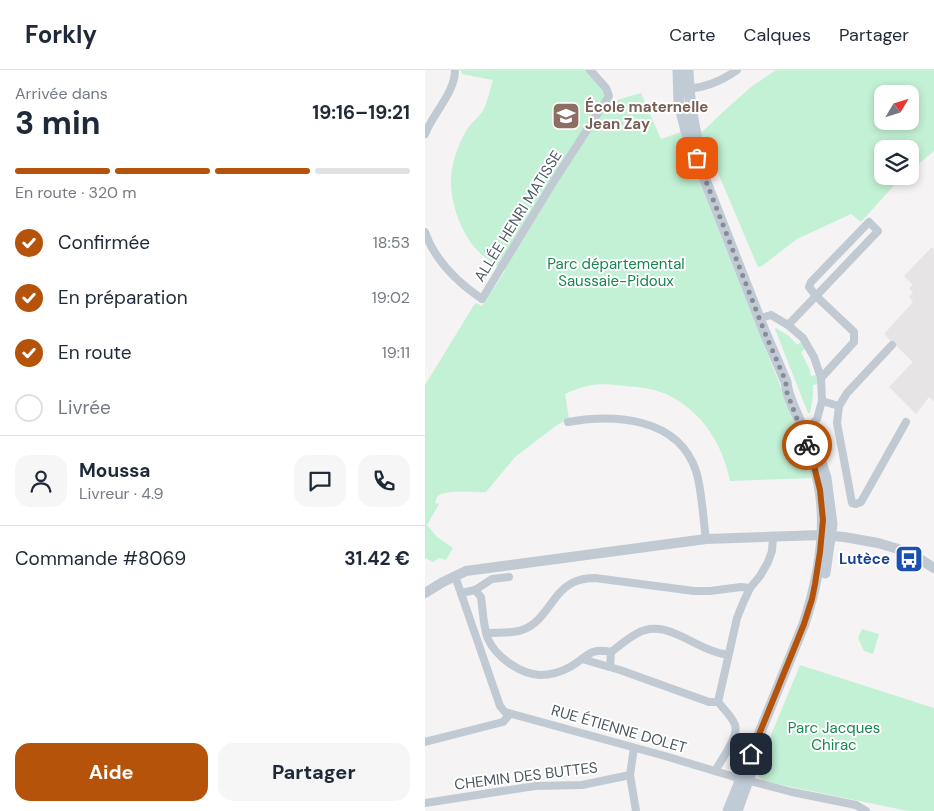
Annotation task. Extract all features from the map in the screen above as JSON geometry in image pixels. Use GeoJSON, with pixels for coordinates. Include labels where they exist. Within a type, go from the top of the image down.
{"type":"FeatureCollection","features":[{"type":"Feature","properties":{"kind":"main road"},"geometry":{"type":"LineString","coordinates":[[678,70],[679,103],[686,131],[786,382],[786,390],[804,426]]}},
{"type":"Feature","properties":{"kind":"main road"},"geometry":{"type":"LineString","coordinates":[[688,70],[688,89],[702,156],[804,426],[820,490],[826,536],[821,592],[761,744],[745,780],[728,811]]}},
{"type":"Feature","properties":{"kind":"main road"},"geometry":{"type":"LineString","coordinates":[[764,317],[765,333]]}},
{"type":"Feature","properties":{"kind":"main road"},"geometry":{"type":"LineString","coordinates":[[737,811],[745,780]]}},
{"type":"Feature","properties":{"kind":"street"},"geometry":{"type":"LineString","coordinates":[[425,134],[450,90],[455,70]]}},
{"type":"Feature","properties":{"kind":"street","name":"ALLÉE HENRI MATISSE"},"geometry":{"type":"LineString","coordinates":[[428,246],[445,268],[464,287],[482,299],[609,96],[606,88],[590,70]]}},
{"type":"Feature","properties":{"kind":"street"},"geometry":{"type":"LineString","coordinates":[[688,89],[724,79],[737,70]]}},
{"type":"Feature","properties":{"kind":"street"},"geometry":{"type":"LineString","coordinates":[[788,324],[815,296],[878,231],[869,222],[811,282],[809,287],[815,296],[854,332],[854,342],[821,378]]}},
{"type":"Feature","properties":{"kind":"street"},"geometry":{"type":"LineString","coordinates":[[425,232],[428,246]]}},
{"type":"Feature","properties":{"kind":"street"},"geometry":{"type":"LineString","coordinates":[[764,317],[771,315],[788,324],[803,338],[814,357],[821,378],[822,401],[817,419],[804,426]]}},
{"type":"Feature","properties":{"kind":"street"},"geometry":{"type":"LineString","coordinates":[[892,345],[847,393],[839,406],[837,423],[852,503],[861,502],[906,422]]}},
{"type":"Feature","properties":{"kind":"street"},"geometry":{"type":"LineString","coordinates":[[822,401],[839,406]]}},
{"type":"Feature","properties":{"kind":"street"},"geometry":{"type":"LineString","coordinates":[[568,422],[586,419],[629,420],[657,428],[673,438],[689,455],[695,471],[706,539]]}},
{"type":"Feature","properties":{"kind":"street"},"geometry":{"type":"LineString","coordinates":[[425,593],[467,571],[706,539],[826,536],[856,539],[895,548],[915,556],[934,568]]}},
{"type":"Feature","properties":{"kind":"street"},"geometry":{"type":"LineString","coordinates":[[715,771],[733,740],[736,731],[735,724],[719,702],[737,618],[750,588],[761,576],[768,562],[772,551],[773,537]]}},
{"type":"Feature","properties":{"kind":"street"},"geometry":{"type":"LineString","coordinates":[[425,742],[503,722],[510,714],[505,712],[500,706],[455,576]]}},
{"type":"Feature","properties":{"kind":"street"},"geometry":{"type":"LineString","coordinates":[[461,593],[475,590],[492,580],[509,577]]}},
{"type":"Feature","properties":{"kind":"street"},"geometry":{"type":"LineString","coordinates":[[486,633],[521,630],[537,622],[564,589],[573,582],[584,579],[595,578],[693,591],[750,588]]}},
{"type":"Feature","properties":{"kind":"street"},"geometry":{"type":"LineString","coordinates":[[475,590],[481,597],[486,633],[495,650],[507,661],[525,671],[540,675],[556,673],[570,668],[592,651],[611,652],[637,633],[651,628],[666,630],[712,651],[728,655]]}},
{"type":"Feature","properties":{"kind":"street"},"geometry":{"type":"LineString","coordinates":[[610,667],[611,652]]}},
{"type":"Feature","properties":{"kind":"street"},"geometry":{"type":"LineString","coordinates":[[582,659],[709,702],[719,702]]}},
{"type":"Feature","properties":{"kind":"street","name":"RUE ÉTIENNE DOLET"},"geometry":{"type":"LineString","coordinates":[[510,714],[559,726],[745,780],[856,805],[866,811]]}},
{"type":"Feature","properties":{"kind":"street"},"geometry":{"type":"LineString","coordinates":[[633,748],[630,774],[636,811]]}},
{"type":"Feature","properties":{"kind":"street","name":"CHEMIN DES BUTTES"},"geometry":{"type":"LineString","coordinates":[[425,804],[500,790],[535,786],[582,785],[630,774]]}},
{"type":"Feature","properties":{"kind":"shaded area"},"geometry":{"type":"Polygon","coordinates":[[[932,247],[934,250],[934,401],[929,397],[916,414],[889,387],[913,362],[884,334],[913,302],[909,297],[913,293],[909,288],[913,285],[904,276],[932,247]]]}},
{"type":"Feature","properties":{"kind":"green space","name":"Parc départemental Saussaie-Pidoux"},"geometry":{"type":"Polygon","coordinates":[[[461,70],[586,70],[614,101],[641,93],[661,139],[681,132],[785,398],[813,478],[730,481],[722,455],[710,431],[682,403],[660,392],[637,387],[608,384],[588,386],[565,394],[569,419],[557,425],[515,457],[486,492],[454,492],[442,494],[436,498],[435,503],[439,504],[427,525],[437,537],[453,548],[446,560],[439,558],[433,562],[425,558],[425,385],[474,305],[476,303],[482,306],[505,271],[473,246],[462,228],[452,197],[451,177],[456,154],[467,130],[484,109],[493,80],[462,74],[461,70]]]}},
{"type":"Feature","properties":{"kind":"green space"},"geometry":{"type":"Polygon","coordinates":[[[776,70],[934,70],[934,151],[919,164],[919,140],[874,140],[874,185],[895,185],[861,222],[851,214],[797,239],[762,266],[758,267],[701,133],[751,87],[776,70]]]}},
{"type":"Feature","properties":{"kind":"green space"},"geometry":{"type":"Polygon","coordinates":[[[776,328],[789,336],[797,345],[801,342],[806,348],[801,352],[811,376],[816,375],[818,384],[813,385],[810,413],[808,413],[776,328]]]}},
{"type":"Feature","properties":{"kind":"green space"},"geometry":{"type":"Polygon","coordinates":[[[862,629],[879,634],[873,654],[864,651],[858,638],[862,629]]]}},
{"type":"Feature","properties":{"kind":"green space","name":"Parc Jacques Chirac"},"geometry":{"type":"Polygon","coordinates":[[[800,665],[934,708],[934,811],[908,811],[763,781],[759,777],[758,771],[767,745],[800,665]]]}},
{"type":"Feature","properties":{"kind":"way so far"},"geometry":{"type":"LineString","coordinates":[[697,158],[786,382],[786,390],[807,445]]}},
{"type":"Feature","properties":{"kind":"place","name":"École maternelle Jean Zay"},"geometry":{"type":"Point","coordinates":[566,116]}},
{"type":"Feature","properties":{"kind":"place","name":"Lutèce"},"geometry":{"type":"Point","coordinates":[909,559]}},
{"type":"Feature","properties":{"kind":"route"},"geometry":{"type":"LineString","coordinates":[[751,754],[804,624],[815,584],[823,520],[820,490],[807,445]]}}]}
